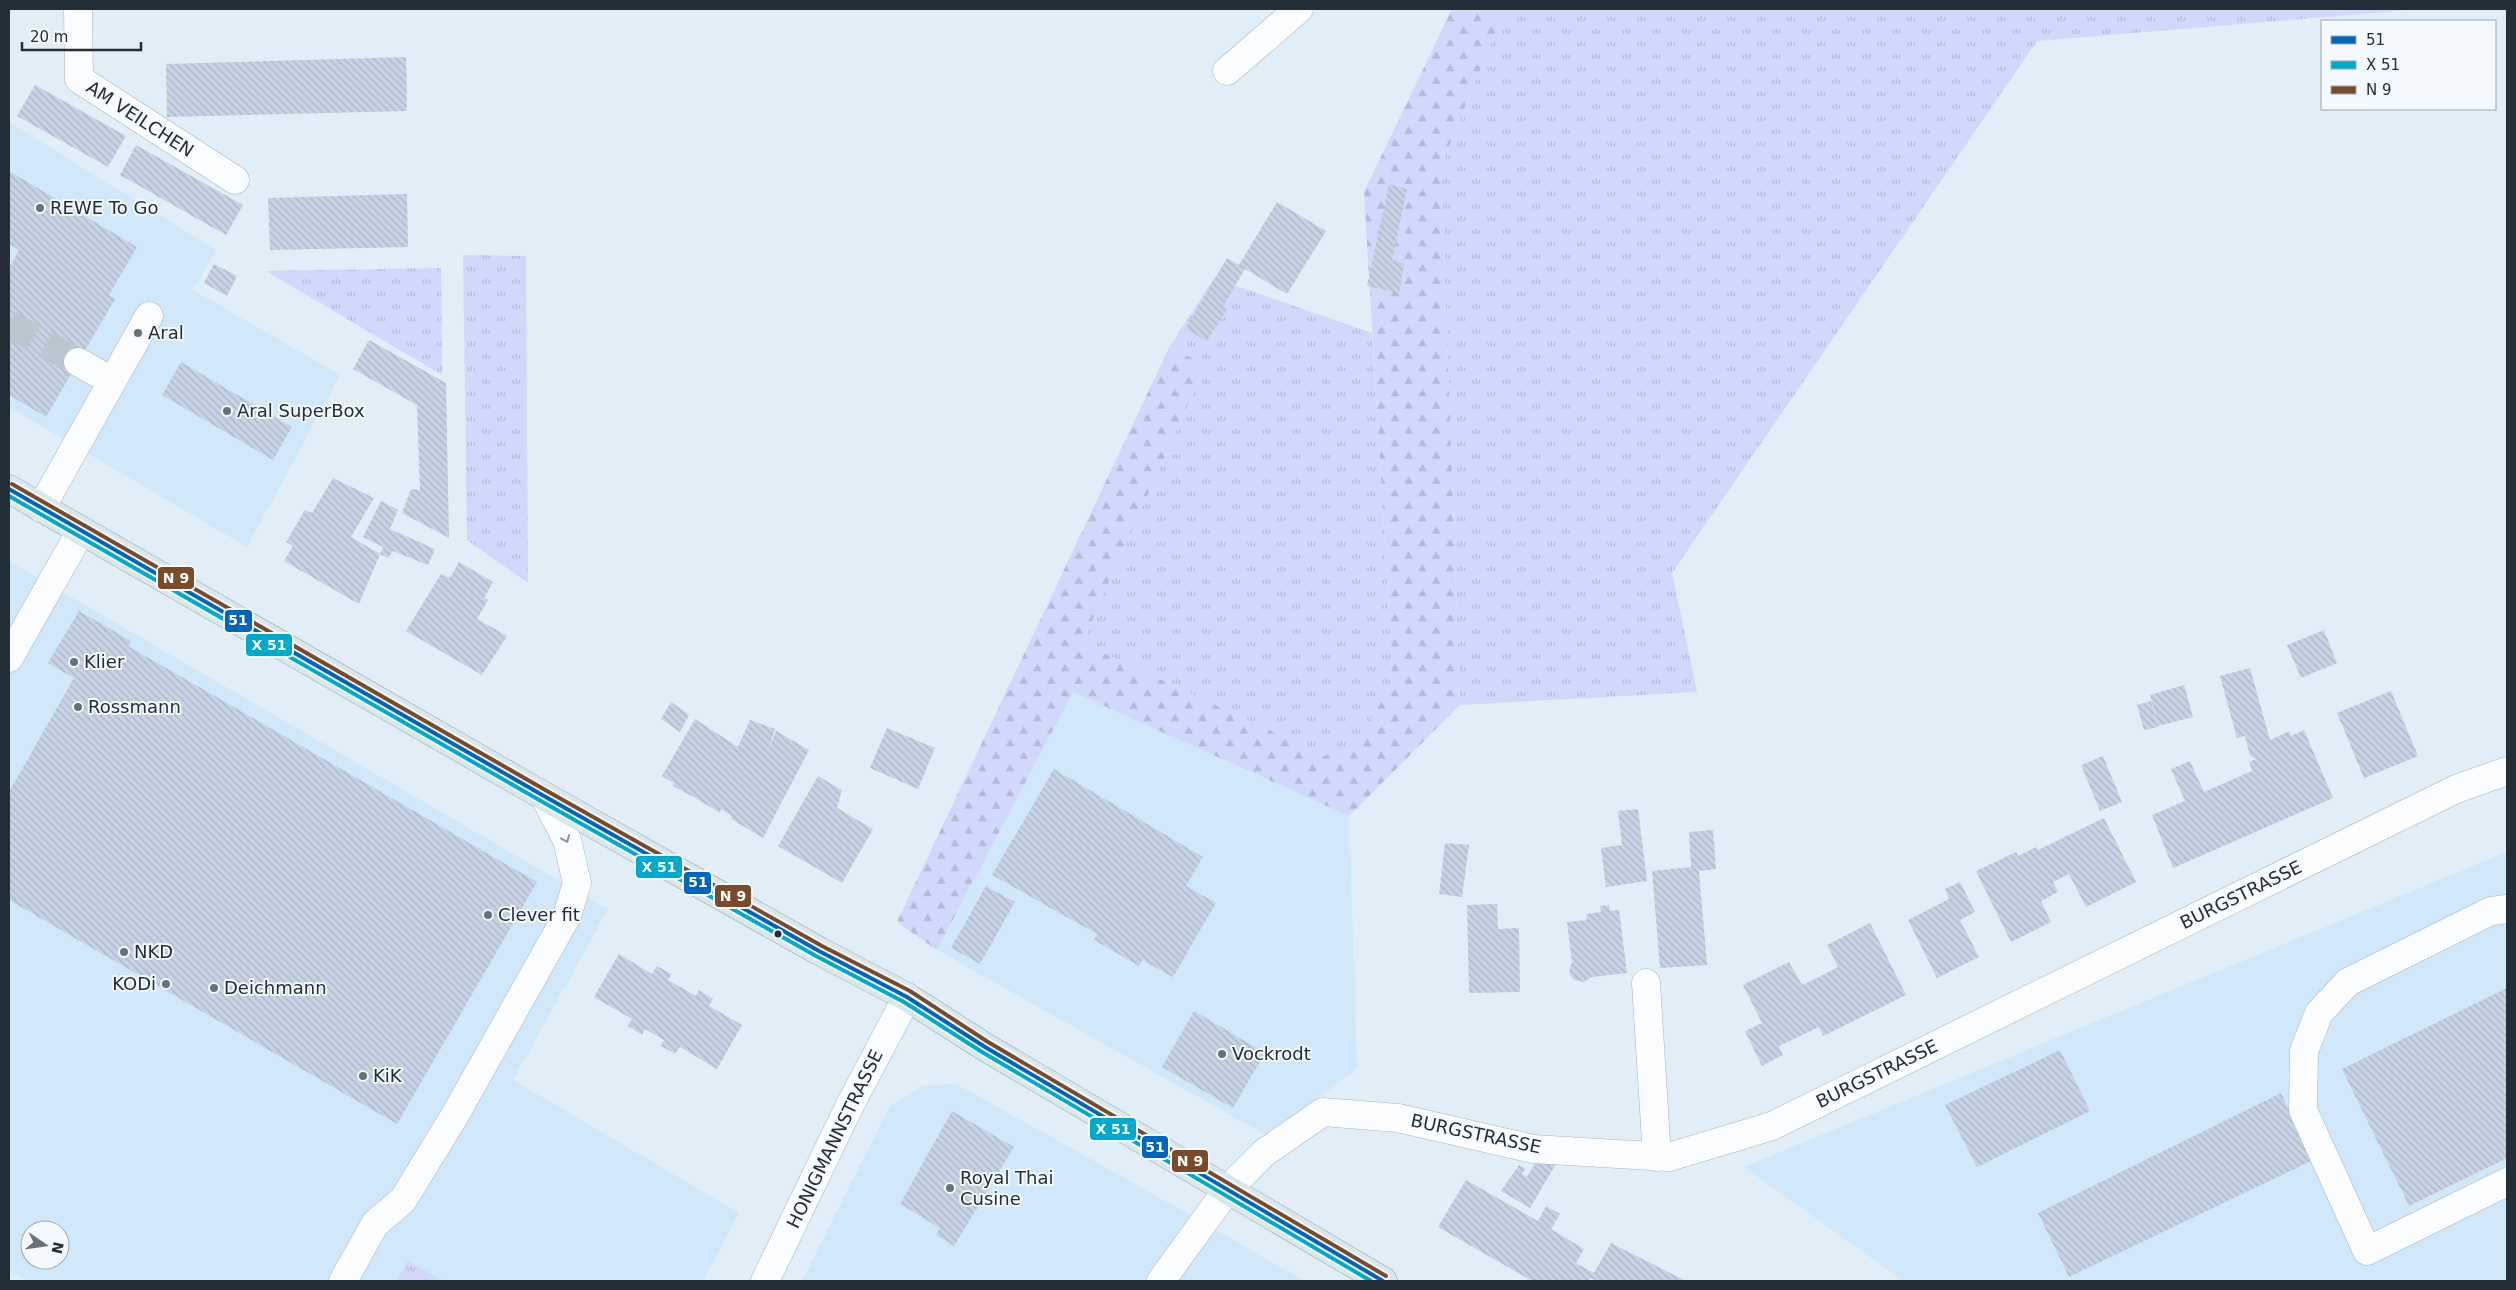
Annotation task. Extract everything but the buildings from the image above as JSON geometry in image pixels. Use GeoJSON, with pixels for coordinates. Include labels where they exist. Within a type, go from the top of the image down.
{"type":"FeatureCollection","features":[{"type":"Feature","properties":{"kind":"main road"},"geometry":{"type":"LineString","coordinates":[[9,489],[544,796],[819,951],[907,998],[986,1047],[1383,1281]]}},
{"type":"Feature","properties":{"kind":"street","name":"AM VEILCHEN"},"geometry":{"type":"LineString","coordinates":[[78,9],[79,79],[235,180]]}},
{"type":"Feature","properties":{"kind":"street"},"geometry":{"type":"LineString","coordinates":[[1227,71],[1299,9]]}},
{"type":"Feature","properties":{"kind":"street"},"geometry":{"type":"LineString","coordinates":[[41,508],[149,316]]}},
{"type":"Feature","properties":{"kind":"street"},"geometry":{"type":"LineString","coordinates":[[78,362],[112,381]]}},
{"type":"Feature","properties":{"kind":"street"},"geometry":{"type":"LineString","coordinates":[[9,658],[81,531]]}},
{"type":"Feature","properties":{"kind":"street","name":"BURGSTRASSE"},"geometry":{"type":"LineString","coordinates":[[1161,1281],[1227,1190],[1264,1153],[1323,1112],[1398,1118],[1533,1149],[1669,1157],[1772,1126],[2456,789],[2507,770]]}},
{"type":"Feature","properties":{"kind":"street"},"geometry":{"type":"LineString","coordinates":[[343,1281],[375,1224],[403,1200],[445,1132],[567,916],[577,883],[568,840],[544,796]]}},
{"type":"Feature","properties":{"kind":"street"},"geometry":{"type":"LineString","coordinates":[[2507,909],[2491,911],[2348,982],[2319,1013],[2304,1051],[2303,1110],[2367,1251],[2507,1182]]}},
{"type":"Feature","properties":{"kind":"street"},"geometry":{"type":"LineString","coordinates":[[1646,983],[1657,1157]]}},
{"type":"Feature","properties":{"kind":"street","name":"HONIGMANNSTRASSE"},"geometry":{"type":"LineString","coordinates":[[765,1281],[849,1107],[907,998]]}},
{"type":"Feature","properties":{"kind":"shaded area","name":"Aral"},"geometry":{"type":"Polygon","coordinates":[[[9,122],[216,250],[193,290],[340,375],[247,547],[9,407],[9,122]]]}},
{"type":"Feature","properties":{"kind":"shaded area"},"geometry":{"type":"Polygon","coordinates":[[[9,561],[608,909],[513,1080],[739,1213],[703,1281],[443,1281],[408,1260],[396,1281],[27,1281],[9,1271],[9,561]]]}},
{"type":"Feature","properties":{"kind":"shaded area"},"geometry":{"type":"Polygon","coordinates":[[[1073,692],[1349,816],[1357,1069],[1268,1136],[937,950],[1073,692]]]}},
{"type":"Feature","properties":{"kind":"shaded area"},"geometry":{"type":"Polygon","coordinates":[[[2507,852],[2507,1281],[1904,1281],[1744,1167],[2507,852]]]}},
{"type":"Feature","properties":{"kind":"shaded area"},"geometry":{"type":"Polygon","coordinates":[[[956,1084],[1304,1281],[802,1281],[890,1106],[923,1086],[956,1084]]]}},
{"type":"Feature","properties":{"kind":"green space"},"geometry":{"type":"Polygon","coordinates":[[[1452,9],[1505,9],[1441,166],[1460,705],[1349,816],[1073,692],[937,950],[897,922],[1169,348],[1195,359],[1201,375],[1082,643],[1325,756],[1353,749],[1390,687],[1392,661],[1364,192],[1452,9]]]}},
{"type":"Feature","properties":{"kind":"green space"},"geometry":{"type":"Polygon","coordinates":[[[1505,9],[2420,9],[2037,41],[1672,573],[1697,692],[1460,705],[1441,166],[1505,9]]]}},
{"type":"Feature","properties":{"kind":"green space"},"geometry":{"type":"Polygon","coordinates":[[[463,255],[526,256],[528,583],[467,540],[463,255]]]}},
{"type":"Feature","properties":{"kind":"green space"},"geometry":{"type":"Polygon","coordinates":[[[441,268],[442,375],[266,271],[441,268]]]}},
{"type":"Feature","properties":{"kind":"green space"},"geometry":{"type":"Polygon","coordinates":[[[1214,278],[1372,333],[1392,661],[1390,687],[1353,749],[1325,756],[1082,643],[1201,375],[1195,359],[1169,348],[1214,278]]]}},
{"type":"Feature","properties":{"kind":"green space"},"geometry":{"type":"Polygon","coordinates":[[[408,1260],[443,1281],[396,1281],[408,1260]]]}},
{"type":"Feature","properties":{"kind":"tunnel"},"geometry":{"type":"LineString","coordinates":[[9,324],[78,362]]}},
{"type":"Feature","properties":{"kind":"transit line"},"geometry":{"type":"LineString","coordinates":[[12,484],[547,791],[822,946],[910,991],[988,1042],[1386,1276]]}},
{"type":"Feature","properties":{"kind":"transit line","name":"51"},"geometry":{"type":"LineString","coordinates":[[9,489],[544,796],[819,951],[907,997],[985,1047],[1383,1281]]}},
{"type":"Feature","properties":{"kind":"transit line"},"geometry":{"type":"LineString","coordinates":[[9,496],[541,801],[816,956],[904,1002],[982,1052],[1371,1281]]}},
{"type":"Feature","properties":{"kind":"place","name":"REWE To Go"},"geometry":{"type":"Point","coordinates":[40,208]}},
{"type":"Feature","properties":{"kind":"place","name":"Aral"},"geometry":{"type":"Point","coordinates":[138,333]}},
{"type":"Feature","properties":{"kind":"place","name":"Aral SuperBox"},"geometry":{"type":"Point","coordinates":[227,411]}},
{"type":"Feature","properties":{"kind":"place","name":"Klier"},"geometry":{"type":"Point","coordinates":[74,662]}},
{"type":"Feature","properties":{"kind":"place","name":"Rossmann"},"geometry":{"type":"Point","coordinates":[78,707]}},
{"type":"Feature","properties":{"kind":"place","name":"Clever fit"},"geometry":{"type":"Point","coordinates":[488,915]}},
{"type":"Feature","properties":{"kind":"place","name":"NKD"},"geometry":{"type":"Point","coordinates":[124,952]}},
{"type":"Feature","properties":{"kind":"place","name":"KODi"},"geometry":{"type":"Point","coordinates":[166,984]}},
{"type":"Feature","properties":{"kind":"place","name":"Deichmann"},"geometry":{"type":"Point","coordinates":[214,988]}},
{"type":"Feature","properties":{"kind":"place","name":"Vockrodt"},"geometry":{"type":"Point","coordinates":[1222,1054]}},
{"type":"Feature","properties":{"kind":"place","name":"KiK"},"geometry":{"type":"Point","coordinates":[363,1076]}},
{"type":"Feature","properties":{"kind":"place","name":"Royal Thai Cusine"},"geometry":{"type":"Point","coordinates":[950,1188]}}]}
